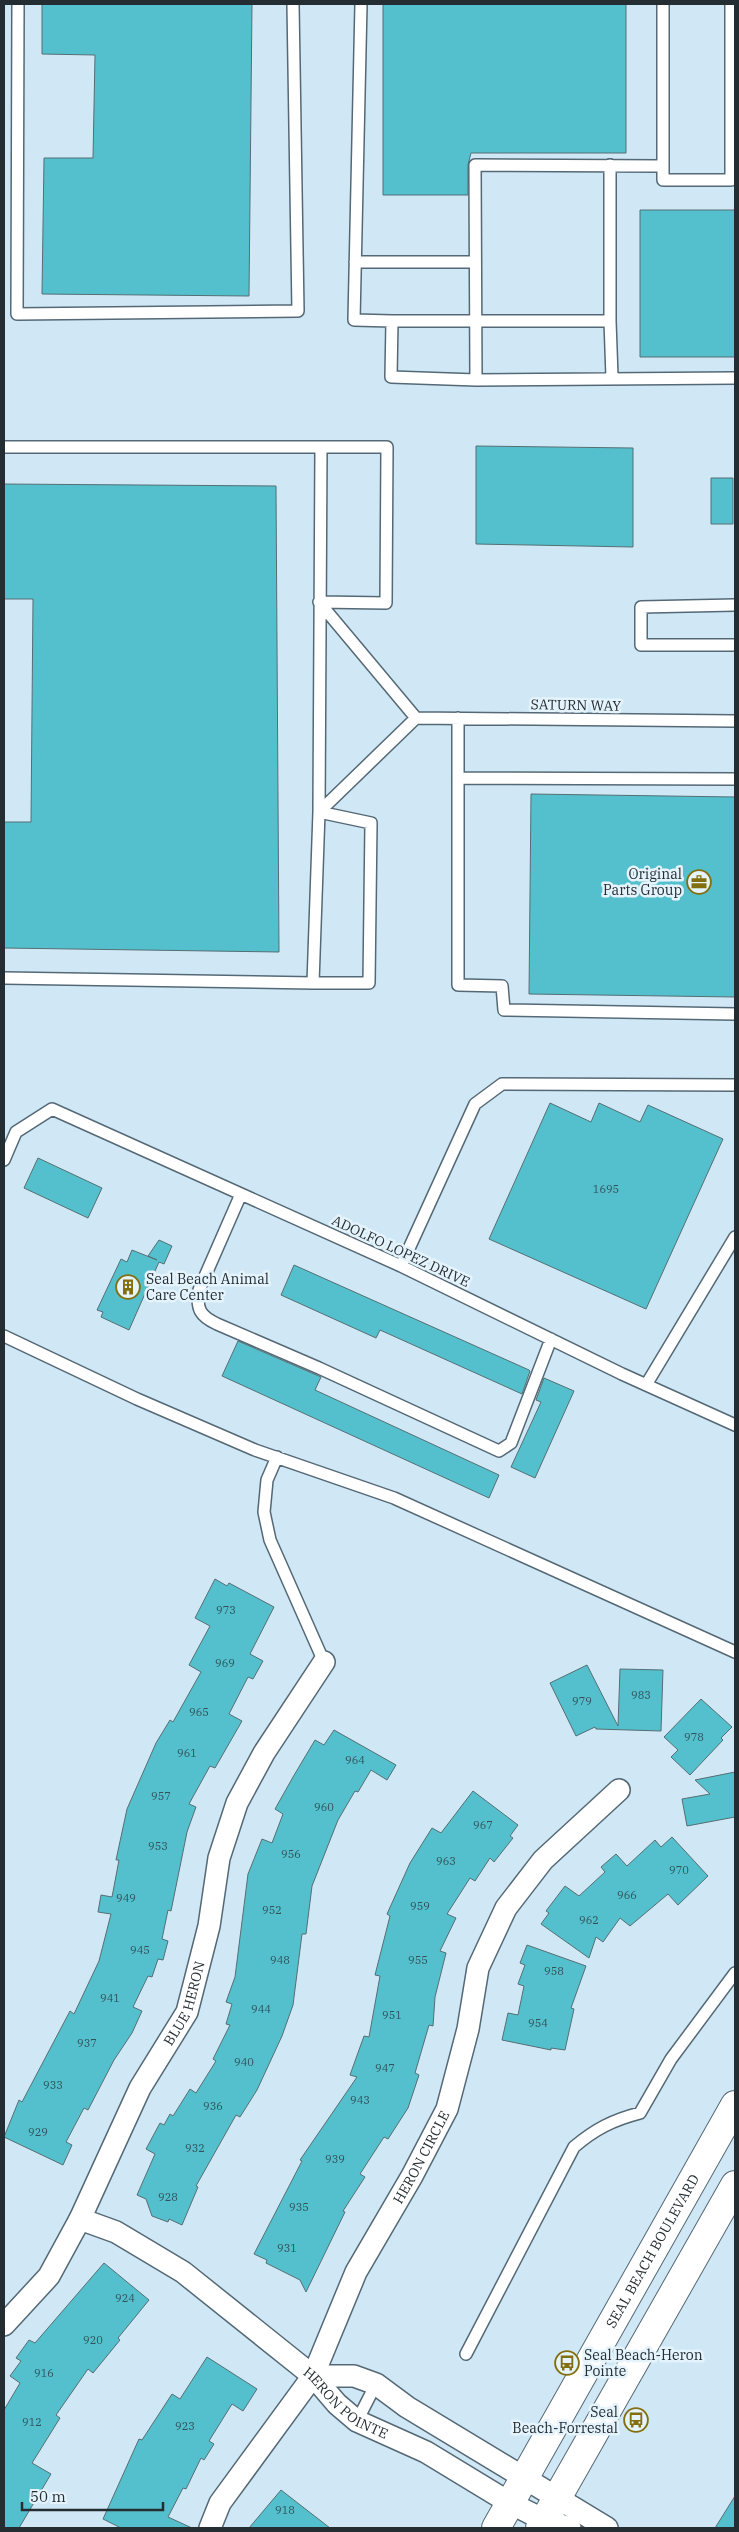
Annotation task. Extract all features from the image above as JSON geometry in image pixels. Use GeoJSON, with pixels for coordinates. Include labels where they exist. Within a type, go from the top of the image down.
{"type":"FeatureCollection","features":[{"type":"Feature","properties":{"kind":"main road","name":"SEAL BEACH BOULEVARD"},"geometry":{"type":"LineString","coordinates":[[496,2528],[735,2105]]}},
{"type":"Feature","properties":{"kind":"main road"},"geometry":{"type":"LineString","coordinates":[[547,2516],[735,2185]]}},
{"type":"Feature","properties":{"kind":"street","name":"BLUE HERON"},"geometry":{"type":"LineString","coordinates":[[4,2325],[49,2276],[80,2219],[140,2088],[187,2012],[208,1926],[219,1858],[237,1803],[264,1753],[324,1662]]}},
{"type":"Feature","properties":{"kind":"street","name":"HERON CIRCLE"},"geometry":{"type":"LineString","coordinates":[[210,2528],[220,2503],[313,2376],[356,2272],[412,2176],[447,2109],[468,2029],[478,1968],[506,1908],[543,1860],[619,1790]]}},
{"type":"Feature","properties":{"kind":"street"},"geometry":{"type":"LineString","coordinates":[[80,2219],[116,2232],[183,2272],[313,2376]]}},
{"type":"Feature","properties":{"kind":"street","name":"HERON POINTE"},"geometry":{"type":"LineString","coordinates":[[313,2376],[354,2376],[376,2384],[414,2412],[525,2478],[547,2516]]}},
{"type":"Feature","properties":{"kind":"street","name":"HERON POINTE"},"geometry":{"type":"LineString","coordinates":[[313,2376],[337,2404],[357,2421],[396,2436],[426,2452],[510,2503],[547,2516]]}},
{"type":"Feature","properties":{"kind":"street"},"geometry":{"type":"LineString","coordinates":[[547,2516],[570,2528]]}},
{"type":"Feature","properties":{"kind":"street"},"geometry":{"type":"LineString","coordinates":[[547,2516],[607,2528]]}},
{"type":"Feature","properties":{"kind":"lane"},"geometry":{"type":"LineString","coordinates":[[18,4],[17,314],[298,311],[293,4]]}},
{"type":"Feature","properties":{"kind":"lane"},"geometry":{"type":"LineString","coordinates":[[361,4],[354,320],[475,322],[610,321]]}},
{"type":"Feature","properties":{"kind":"lane"},"geometry":{"type":"LineString","coordinates":[[663,4],[664,180],[733,180],[731,4]]}},
{"type":"Feature","properties":{"kind":"lane"},"geometry":{"type":"LineString","coordinates":[[476,380],[475,165],[664,166]]}},
{"type":"Feature","properties":{"kind":"lane"},"geometry":{"type":"LineString","coordinates":[[610,165],[612,377]]}},
{"type":"Feature","properties":{"kind":"lane"},"geometry":{"type":"LineString","coordinates":[[355,262],[474,262]]}},
{"type":"Feature","properties":{"kind":"lane"},"geometry":{"type":"LineString","coordinates":[[392,321],[391,377],[476,380],[612,377],[735,378]]}},
{"type":"Feature","properties":{"kind":"lane"},"geometry":{"type":"LineString","coordinates":[[4,447],[387,448],[386,603],[319,602]]}},
{"type":"Feature","properties":{"kind":"lane"},"geometry":{"type":"LineString","coordinates":[[313,983],[319,812],[319,602],[322,447]]}},
{"type":"Feature","properties":{"kind":"lane"},"geometry":{"type":"LineString","coordinates":[[319,602],[416,718],[319,812]]}},
{"type":"Feature","properties":{"kind":"lane"},"geometry":{"type":"LineString","coordinates":[[735,605],[641,607],[641,645],[735,645]]}},
{"type":"Feature","properties":{"kind":"lane","name":"SATURN WAY"},"geometry":{"type":"LineString","coordinates":[[416,718],[735,721]]}},
{"type":"Feature","properties":{"kind":"lane"},"geometry":{"type":"LineString","coordinates":[[458,718],[458,985],[502,986],[504,1010],[735,1014]]}},
{"type":"Feature","properties":{"kind":"lane"},"geometry":{"type":"LineString","coordinates":[[458,778],[735,779]]}},
{"type":"Feature","properties":{"kind":"lane"},"geometry":{"type":"LineString","coordinates":[[4,978],[369,983],[371,823],[319,812]]}},
{"type":"Feature","properties":{"kind":"lane"},"geometry":{"type":"LineString","coordinates":[[401,1266],[475,1104],[502,1084],[735,1085]]}},
{"type":"Feature","properties":{"kind":"lane","name":"ADOLFO LOPEZ DRIVE"},"geometry":{"type":"LineString","coordinates":[[4,1160],[16,1132],[52,1109],[401,1266],[646,1385],[735,1424]]}},
{"type":"Feature","properties":{"kind":"lane"},"geometry":{"type":"LineString","coordinates":[[241,1194],[200,1284],[197,1303],[205,1318],[499,1451],[511,1443],[551,1339]]}},
{"type":"Feature","properties":{"kind":"lane"},"geometry":{"type":"LineString","coordinates":[[646,1385],[735,1237]]}},
{"type":"Feature","properties":{"kind":"lane"},"geometry":{"type":"LineString","coordinates":[[4,1336],[137,1399],[276,1457],[394,1498],[735,1652]]}},
{"type":"Feature","properties":{"kind":"lane"},"geometry":{"type":"LineString","coordinates":[[276,1457],[267,1480],[264,1512],[270,1540],[324,1662]]}},
{"type":"Feature","properties":{"kind":"lane"},"geometry":{"type":"LineString","coordinates":[[466,2354],[574,2147],[593,2130],[612,2120],[640,2113],[671,2059],[735,1973]]}},
{"type":"Feature","properties":{"kind":"lane"},"geometry":{"type":"LineString","coordinates":[[357,2421],[376,2384]]}},
{"type":"Feature","properties":{"kind":"building"},"geometry":{"type":"Polygon","coordinates":[[[42,4],[252,4],[249,296],[42,294],[44,158],[93,158],[95,55],[42,54],[42,4]]]}},
{"type":"Feature","properties":{"kind":"building"},"geometry":{"type":"Polygon","coordinates":[[[383,4],[626,4],[626,153],[471,153],[468,165],[468,195],[383,195],[383,4]]]}},
{"type":"Feature","properties":{"kind":"building"},"geometry":{"type":"Polygon","coordinates":[[[640,210],[735,210],[735,357],[640,357],[640,210]]]}},
{"type":"Feature","properties":{"kind":"building"},"geometry":{"type":"Polygon","coordinates":[[[476,446],[633,448],[633,547],[476,544],[476,446]]]}},
{"type":"Feature","properties":{"kind":"building"},"geometry":{"type":"Polygon","coordinates":[[[711,478],[733,478],[733,524],[711,524],[711,478]]]}},
{"type":"Feature","properties":{"kind":"building"},"geometry":{"type":"Polygon","coordinates":[[[4,484],[276,486],[279,952],[4,948],[4,822],[31,822],[33,599],[4,599],[4,484]]]}},
{"type":"Feature","properties":{"kind":"building"},"geometry":{"type":"Polygon","coordinates":[[[531,794],[735,797],[735,997],[529,994],[531,794]]]}},
{"type":"Feature","properties":{"kind":"building"},"geometry":{"type":"Polygon","coordinates":[[[550,1103],[591,1122],[599,1103],[640,1122],[648,1105],[723,1139],[646,1309],[489,1239],[550,1103]]]}},
{"type":"Feature","properties":{"kind":"building"},"geometry":{"type":"Polygon","coordinates":[[[38,1158],[102,1188],[88,1218],[24,1188],[38,1158]]]}},
{"type":"Feature","properties":{"kind":"building","name":"Seal Beach Animal Care Center"},"geometry":{"type":"Polygon","coordinates":[[[159,1240],[172,1246],[164,1264],[159,1262],[129,1330],[101,1317],[103,1312],[97,1310],[121,1259],[127,1262],[132,1250],[157,1260],[148,1256],[159,1240]]]}},
{"type":"Feature","properties":{"kind":"building"},"geometry":{"type":"Polygon","coordinates":[[[294,1265],[529,1370],[522,1394],[380,1330],[376,1338],[281,1295],[294,1265]]]}},
{"type":"Feature","properties":{"kind":"building"},"geometry":{"type":"Polygon","coordinates":[[[238,1341],[321,1377],[315,1390],[499,1475],[489,1498],[222,1376],[238,1341]]]}},
{"type":"Feature","properties":{"kind":"building"},"geometry":{"type":"Polygon","coordinates":[[[544,1378],[574,1391],[535,1478],[511,1467],[541,1402],[536,1400],[544,1378]]]}},
{"type":"Feature","properties":{"kind":"building"},"geometry":{"type":"Polygon","coordinates":[[[215,1579],[227,1586],[229,1583],[274,1607],[250,1654],[263,1661],[253,1679],[248,1677],[229,1714],[242,1721],[215,1768],[210,1766],[189,1804],[196,1807],[187,1832],[171,1911],[168,1910],[162,1939],[168,1941],[163,1960],[158,1959],[152,1977],[148,1976],[133,2007],[142,2011],[132,2033],[114,2060],[88,2110],[84,2108],[66,2142],[72,2145],[63,2165],[4,2137],[19,2100],[22,2102],[70,2011],[74,2014],[99,1961],[111,1914],[98,1912],[101,1895],[112,1897],[119,1860],[116,1860],[127,1809],[156,1743],[170,1720],[173,1722],[201,1672],[189,1665],[210,1626],[195,1618],[215,1579]]]}},
{"type":"Feature","properties":{"kind":"building"},"geometry":{"type":"Polygon","coordinates":[[[587,1665],[618,1726],[620,1669],[663,1670],[661,1731],[596,1729],[595,1727],[576,1736],[550,1683],[587,1665]]]}},
{"type":"Feature","properties":{"kind":"building"},"geometry":{"type":"Polygon","coordinates":[[[701,1699],[732,1727],[721,1738],[723,1740],[690,1775],[671,1757],[678,1750],[664,1737],[701,1699]]]}},
{"type":"Feature","properties":{"kind":"building"},"geometry":{"type":"Polygon","coordinates":[[[334,1730],[396,1765],[387,1780],[371,1770],[358,1792],[355,1791],[338,1820],[312,1886],[306,1934],[302,1934],[293,2005],[282,2036],[257,2090],[240,2117],[236,2115],[196,2186],[198,2187],[182,2225],[169,2219],[168,2222],[152,2216],[146,2199],[137,2195],[155,2154],[146,2149],[160,2123],[164,2125],[170,2114],[173,2116],[190,2089],[196,2093],[216,2061],[213,2059],[230,2025],[226,2024],[232,2004],[226,2002],[235,1977],[248,1874],[262,1839],[272,1843],[283,1814],[275,1809],[315,1740],[324,1745],[334,1730]]]}},
{"type":"Feature","properties":{"kind":"building"},"geometry":{"type":"Polygon","coordinates":[[[735,1772],[735,1817],[687,1826],[682,1799],[710,1794],[695,1780],[735,1772]]]}},
{"type":"Feature","properties":{"kind":"building"},"geometry":{"type":"Polygon","coordinates":[[[473,1791],[518,1825],[510,1836],[513,1838],[494,1862],[490,1858],[475,1881],[470,1878],[447,1914],[456,1918],[440,1951],[446,1953],[435,1997],[433,2026],[429,2025],[415,2073],[419,2075],[408,2108],[388,2139],[384,2137],[360,2174],[365,2177],[343,2211],[345,2212],[306,2292],[300,2280],[266,2263],[267,2260],[254,2254],[302,2161],[300,2160],[357,2077],[350,2075],[364,2036],[369,2037],[380,1976],[375,1975],[390,1916],[387,1914],[410,1863],[432,1828],[441,1833],[473,1791]]]}},
{"type":"Feature","properties":{"kind":"building"},"geometry":{"type":"Polygon","coordinates":[[[672,1837],[708,1876],[678,1905],[668,1894],[630,1926],[620,1918],[603,1942],[596,1937],[589,1958],[541,1924],[549,1913],[546,1911],[565,1886],[579,1896],[605,1872],[601,1867],[616,1854],[627,1866],[655,1840],[661,1847],[672,1837]]]}},
{"type":"Feature","properties":{"kind":"building"},"geometry":{"type":"Polygon","coordinates":[[[527,1945],[586,1966],[571,2008],[574,2009],[565,2050],[551,2048],[551,2050],[502,2040],[508,2013],[518,2015],[524,1986],[518,1984],[525,1965],[520,1963],[527,1945]]]}},
{"type":"Feature","properties":{"kind":"building"},"geometry":{"type":"Polygon","coordinates":[[[104,2263],[149,2300],[93,2373],[88,2369],[56,2415],[60,2418],[32,2463],[51,2474],[19,2528],[4,2528],[4,2410],[20,2383],[10,2376],[21,2361],[16,2358],[29,2340],[35,2343],[104,2263]]]}},
{"type":"Feature","properties":{"kind":"building"},"geometry":{"type":"Polygon","coordinates":[[[207,2357],[257,2389],[243,2411],[232,2404],[209,2441],[214,2444],[204,2460],[201,2458],[186,2489],[183,2488],[168,2517],[192,2528],[121,2528],[103,2519],[139,2439],[142,2440],[172,2394],[180,2399],[207,2357]]]}},
{"type":"Feature","properties":{"kind":"building"},"geometry":{"type":"Polygon","coordinates":[[[281,2490],[299,2504],[330,2528],[249,2528],[281,2490]]]}},
{"type":"Feature","properties":{"kind":"building"},"geometry":{"type":"Polygon","coordinates":[[[735,2496],[735,2528],[715,2528],[735,2496]]]}},
{"type":"Feature","properties":{"kind":"place","name":"Original Parts Group"},"geometry":{"type":"Point","coordinates":[699,882]}},
{"type":"Feature","properties":{"kind":"place","name":"Seal Beach Animal Care Center"},"geometry":{"type":"Point","coordinates":[128,1287]}},
{"type":"Feature","properties":{"kind":"place","name":"Seal Beach-Heron Pointe"},"geometry":{"type":"Point","coordinates":[567,2363]}},
{"type":"Feature","properties":{"kind":"place","name":"Seal Beach-Forrestal"},"geometry":{"type":"Point","coordinates":[636,2420]}}]}
